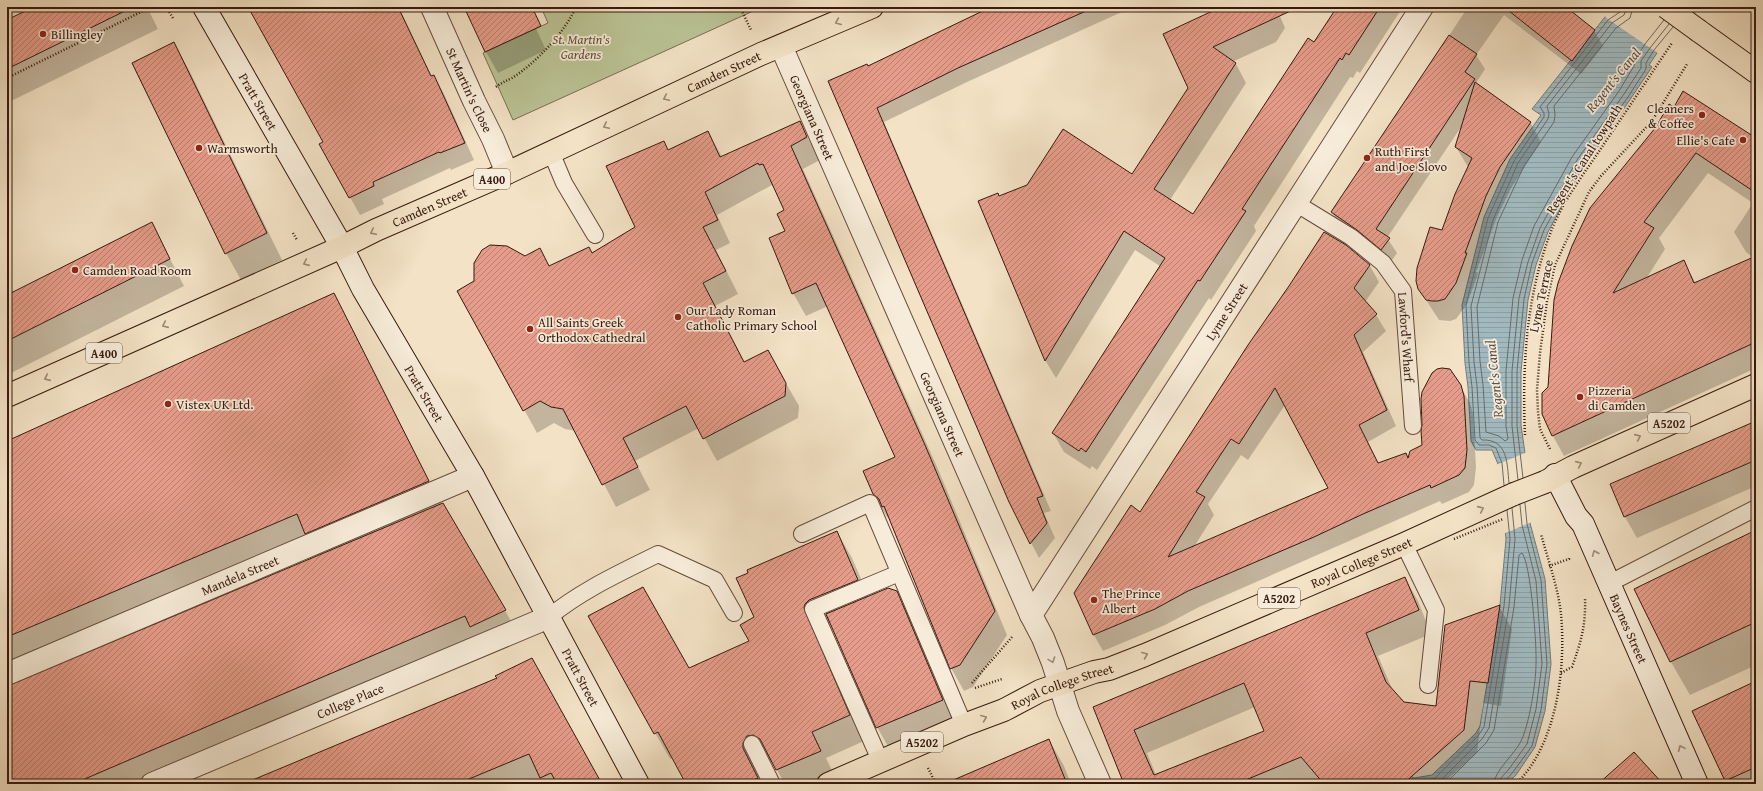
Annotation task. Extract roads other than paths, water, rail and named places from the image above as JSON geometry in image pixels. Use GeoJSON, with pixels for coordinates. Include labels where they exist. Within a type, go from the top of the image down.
{"type":"FeatureCollection","features":[{"type":"Feature","properties":{"kind":"main road","name":"Camden Street"},"geometry":{"type":"LineString","coordinates":[[7,396],[342,247],[376,230],[507,173],[781,46],[872,7]]}},
{"type":"Feature","properties":{"kind":"main road"},"geometry":{"type":"LineString","coordinates":[[1666,7],[1756,72]]}},
{"type":"Feature","properties":{"kind":"main road","name":"Royal College Street"},"geometry":{"type":"LineString","coordinates":[[828,784],[880,760],[960,715],[1004,710],[1059,683],[1109,669],[1138,658],[1404,544],[1756,385]]}},
{"type":"Feature","properties":{"kind":"street","name":"Pratt Street"},"geometry":{"type":"LineString","coordinates":[[204,7],[342,247],[363,289],[473,476],[638,784]]}},
{"type":"Feature","properties":{"kind":"street","name":"St Martin's Close"},"geometry":{"type":"LineString","coordinates":[[432,7],[493,138],[507,173]]}},
{"type":"Feature","properties":{"kind":"street","name":"Lyme Street"},"geometry":{"type":"LineString","coordinates":[[1031,615],[1158,415],[1296,204],[1422,7]]}},
{"type":"Feature","properties":{"kind":"street","name":"Georgiana Street"},"geometry":{"type":"LineString","coordinates":[[781,46],[1031,615],[1043,638],[1053,663],[1068,711],[1100,784]]}},
{"type":"Feature","properties":{"kind":"street","name":"Mandela Street"},"geometry":{"type":"LineString","coordinates":[[7,674],[473,476]]}},
{"type":"Feature","properties":{"kind":"street","name":"Baynes Street"},"geometry":{"type":"LineString","coordinates":[[1550,479],[1583,524],[1697,784]]}},
{"type":"Feature","properties":{"kind":"street","name":"College Place"},"geometry":{"type":"LineString","coordinates":[[152,784],[549,616]]}},
{"type":"Feature","properties":{"kind":"lane"},"geometry":{"type":"LineString","coordinates":[[551,152],[564,183],[595,235]]}},
{"type":"Feature","properties":{"kind":"lane","name":"Lawford's Wharf"},"geometry":{"type":"LineString","coordinates":[[1296,204],[1351,237],[1384,263],[1403,291],[1413,426]]}},
{"type":"Feature","properties":{"kind":"lane"},"geometry":{"type":"LineString","coordinates":[[802,534],[870,503],[960,715]]}},
{"type":"Feature","properties":{"kind":"lane"},"geometry":{"type":"LineString","coordinates":[[1608,584],[1756,508]]}},
{"type":"Feature","properties":{"kind":"lane"},"geometry":{"type":"LineString","coordinates":[[1404,544],[1436,610],[1428,685]]}},
{"type":"Feature","properties":{"kind":"lane"},"geometry":{"type":"LineString","coordinates":[[549,616],[564,604],[596,584],[658,554],[715,580],[734,613]]}},
{"type":"Feature","properties":{"kind":"lane"},"geometry":{"type":"LineString","coordinates":[[880,760],[813,609],[899,573]]}},
{"type":"Feature","properties":{"kind":"lane"},"geometry":{"type":"LineString","coordinates":[[752,744],[772,784]]}},
{"type":"Feature","properties":{"kind":"water","name":"Regent's Canal"},"geometry":{"type":"Polygon","coordinates":[[[1620,7],[1657,53],[1649,65],[1652,67],[1598,147],[1584,165],[1548,232],[1536,265],[1528,300],[1521,372],[1521,425],[1525,453],[1530,523],[1545,579],[1551,664],[1545,711],[1535,747],[1516,775],[1507,784],[1388,784],[1403,771],[1414,778],[1432,775],[1476,733],[1480,726],[1500,605],[1506,539],[1498,464],[1492,450],[1476,450],[1471,441],[1462,305],[1484,217],[1510,159],[1541,115],[1532,109],[1605,17],[1620,7]]]}},
{"type":"Feature","properties":{"kind":"place","name":"Billingley"},"geometry":{"type":"Point","coordinates":[43,34]}},
{"type":"Feature","properties":{"kind":"place","name":"Cleaners & Coffee"},"geometry":{"type":"Point","coordinates":[1702,115]}},
{"type":"Feature","properties":{"kind":"place","name":"Ellie's Cafe"},"geometry":{"type":"Point","coordinates":[1743,140]}},
{"type":"Feature","properties":{"kind":"place","name":"Warmsworth"},"geometry":{"type":"Point","coordinates":[199,148]}},
{"type":"Feature","properties":{"kind":"place","name":"Ruth First and Joe Slovo"},"geometry":{"type":"Point","coordinates":[1367,158]}},
{"type":"Feature","properties":{"kind":"place","name":"Camden Road Room"},"geometry":{"type":"Point","coordinates":[75,270]}},
{"type":"Feature","properties":{"kind":"place","name":"Our Lady Roman Catholic Primary School"},"geometry":{"type":"Point","coordinates":[678,317]}},
{"type":"Feature","properties":{"kind":"place","name":"All Saints Greek Orthodox Cathedral"},"geometry":{"type":"Point","coordinates":[530,329]}},
{"type":"Feature","properties":{"kind":"place","name":"Pizzeria di Camden"},"geometry":{"type":"Point","coordinates":[1580,397]}},
{"type":"Feature","properties":{"kind":"place","name":"Vistex UK Ltd."},"geometry":{"type":"Point","coordinates":[168,404]}},
{"type":"Feature","properties":{"kind":"place","name":"The Prince Albert"},"geometry":{"type":"Point","coordinates":[1094,600]}},
{"type":"Feature","properties":{"kind":"park label","name":"St. Martin's Gardens"},"geometry":{"type":"Point","coordinates":[581,46]}}]}
